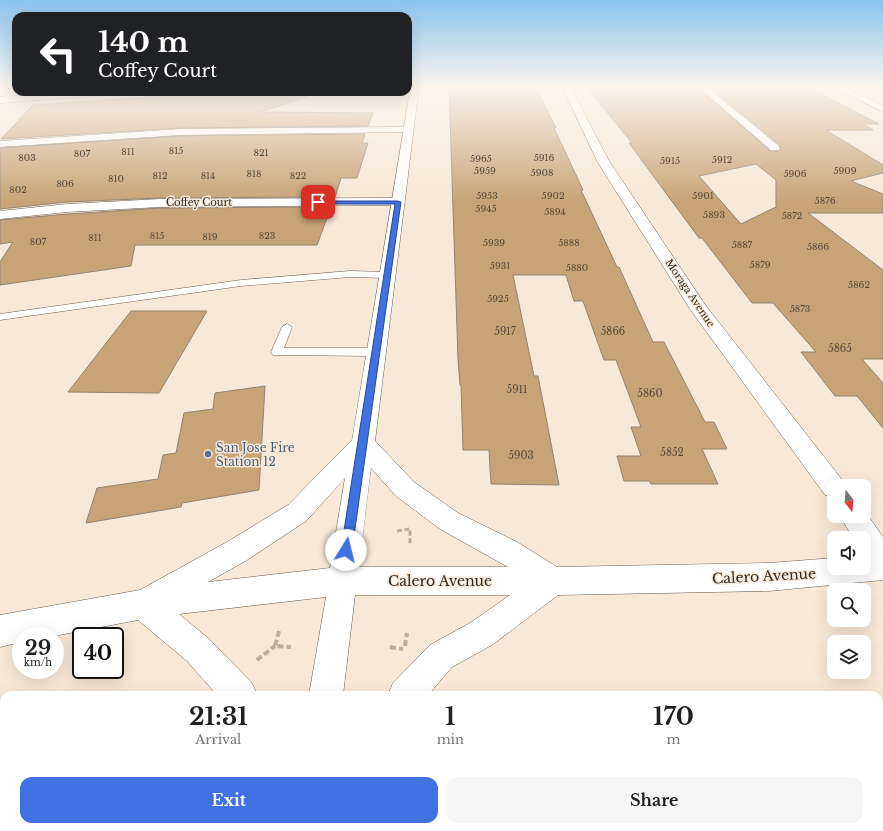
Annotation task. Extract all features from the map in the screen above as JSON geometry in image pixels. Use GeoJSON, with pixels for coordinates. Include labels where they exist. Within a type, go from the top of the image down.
{"type":"FeatureCollection","features":[{"type":"Feature","properties":{"kind":"street"},"geometry":{"type":"LineString","coordinates":[[327,691],[409,125]]}},
{"type":"Feature","properties":{"kind":"street","name":"Moraga Avenue"},"geometry":{"type":"LineString","coordinates":[[585,125],[604,162],[699,309],[827,479]]}},
{"type":"Feature","properties":{"kind":"street"},"geometry":{"type":"LineString","coordinates":[[747,125],[775,148]]}},
{"type":"Feature","properties":{"kind":"street"},"geometry":{"type":"LineString","coordinates":[[0,144],[180,132],[408,130]]}},
{"type":"Feature","properties":{"kind":"street","name":"Coffey Court"},"geometry":{"type":"LineString","coordinates":[[0,215],[67,208],[160,202],[398,202]]}},
{"type":"Feature","properties":{"kind":"street"},"geometry":{"type":"LineString","coordinates":[[363,443],[405,489],[449,521],[508,551],[553,581],[481,634],[441,656],[410,691]]}},
{"type":"Feature","properties":{"kind":"street"},"geometry":{"type":"LineString","coordinates":[[236,691],[198,650],[143,604],[237,551],[297,513],[363,443]]}},
{"type":"Feature","properties":{"kind":"street"},"geometry":{"type":"LineString","coordinates":[[858,523],[883,560]]}},
{"type":"Feature","properties":{"kind":"street","name":"Calero Avenue"},"geometry":{"type":"LineString","coordinates":[[0,631],[143,604],[342,581],[553,581],[769,577],[883,567]]}},
{"type":"Feature","properties":{"kind":"lane"},"geometry":{"type":"LineString","coordinates":[[0,317],[241,283],[350,274],[387,275]]}},
{"type":"Feature","properties":{"kind":"lane"},"geometry":{"type":"LineString","coordinates":[[287,326],[277,352],[376,352]]}},
{"type":"Feature","properties":{"kind":"path"},"geometry":{"type":"LineString","coordinates":[[397,531],[410,529],[410,544]]}},
{"type":"Feature","properties":{"kind":"path"},"geometry":{"type":"LineString","coordinates":[[257,660],[275,646],[279,630]]}},
{"type":"Feature","properties":{"kind":"path"},"geometry":{"type":"LineString","coordinates":[[275,646],[290,647]]}},
{"type":"Feature","properties":{"kind":"path"},"geometry":{"type":"LineString","coordinates":[[390,647],[405,650]]}},
{"type":"Feature","properties":{"kind":"building"},"geometry":{"type":"Polygon","coordinates":[[[14,125],[368,125],[368,126],[180,128],[1,139],[14,125]]]}},
{"type":"Feature","properties":{"kind":"building"},"geometry":{"type":"Polygon","coordinates":[[[450,125],[554,125],[556,128],[554,128],[583,190],[581,190],[617,267],[619,267],[653,342],[664,342],[705,422],[714,422],[727,449],[702,449],[718,484],[651,484],[649,481],[624,481],[617,456],[641,456],[631,427],[641,427],[616,360],[604,360],[583,301],[574,301],[566,275],[513,275],[534,376],[538,376],[559,485],[491,484],[489,450],[463,450],[461,385],[458,359],[450,125]]]}},
{"type":"Feature","properties":{"kind":"building"},"geometry":{"type":"Polygon","coordinates":[[[617,125],[740,125],[771,152],[780,151],[780,145],[755,125],[864,125],[873,130],[826,130],[883,165],[883,173],[851,181],[883,194],[883,213],[808,213],[883,270],[883,359],[862,359],[883,383],[883,428],[857,396],[835,396],[801,352],[816,352],[773,303],[752,303],[702,238],[699,238],[629,143],[632,143],[617,125]],[[756,164],[699,176],[741,224],[776,207],[776,180],[756,164]]]}},
{"type":"Feature","properties":{"kind":"building"},"geometry":{"type":"Polygon","coordinates":[[[365,134],[362,143],[368,143],[357,178],[341,178],[335,197],[160,198],[67,202],[0,209],[0,148],[180,136],[365,134]]]}},
{"type":"Feature","properties":{"kind":"building"},"geometry":{"type":"Polygon","coordinates":[[[331,207],[317,245],[135,245],[131,266],[0,285],[0,262],[13,242],[0,244],[0,220],[160,208],[331,207]]]}},
{"type":"Feature","properties":{"kind":"building"},"geometry":{"type":"Polygon","coordinates":[[[131,311],[207,311],[159,393],[68,392],[131,311]]]}},
{"type":"Feature","properties":{"kind":"building","name":"San Jose Fire Station 12"},"geometry":{"type":"Polygon","coordinates":[[[265,386],[259,490],[182,503],[181,507],[86,523],[97,488],[158,479],[163,455],[176,453],[184,413],[213,409],[215,393],[265,386]]]}},
{"type":"Feature","properties":{"kind":"place","name":"San Jose Fire Station 12"},"geometry":{"type":"Point","coordinates":[208,454]}},
{"type":"Feature","properties":{"kind":"route"},"geometry":{"type":"LineString","coordinates":[[318,202],[398,202],[368,413],[346,550]]}}]}
